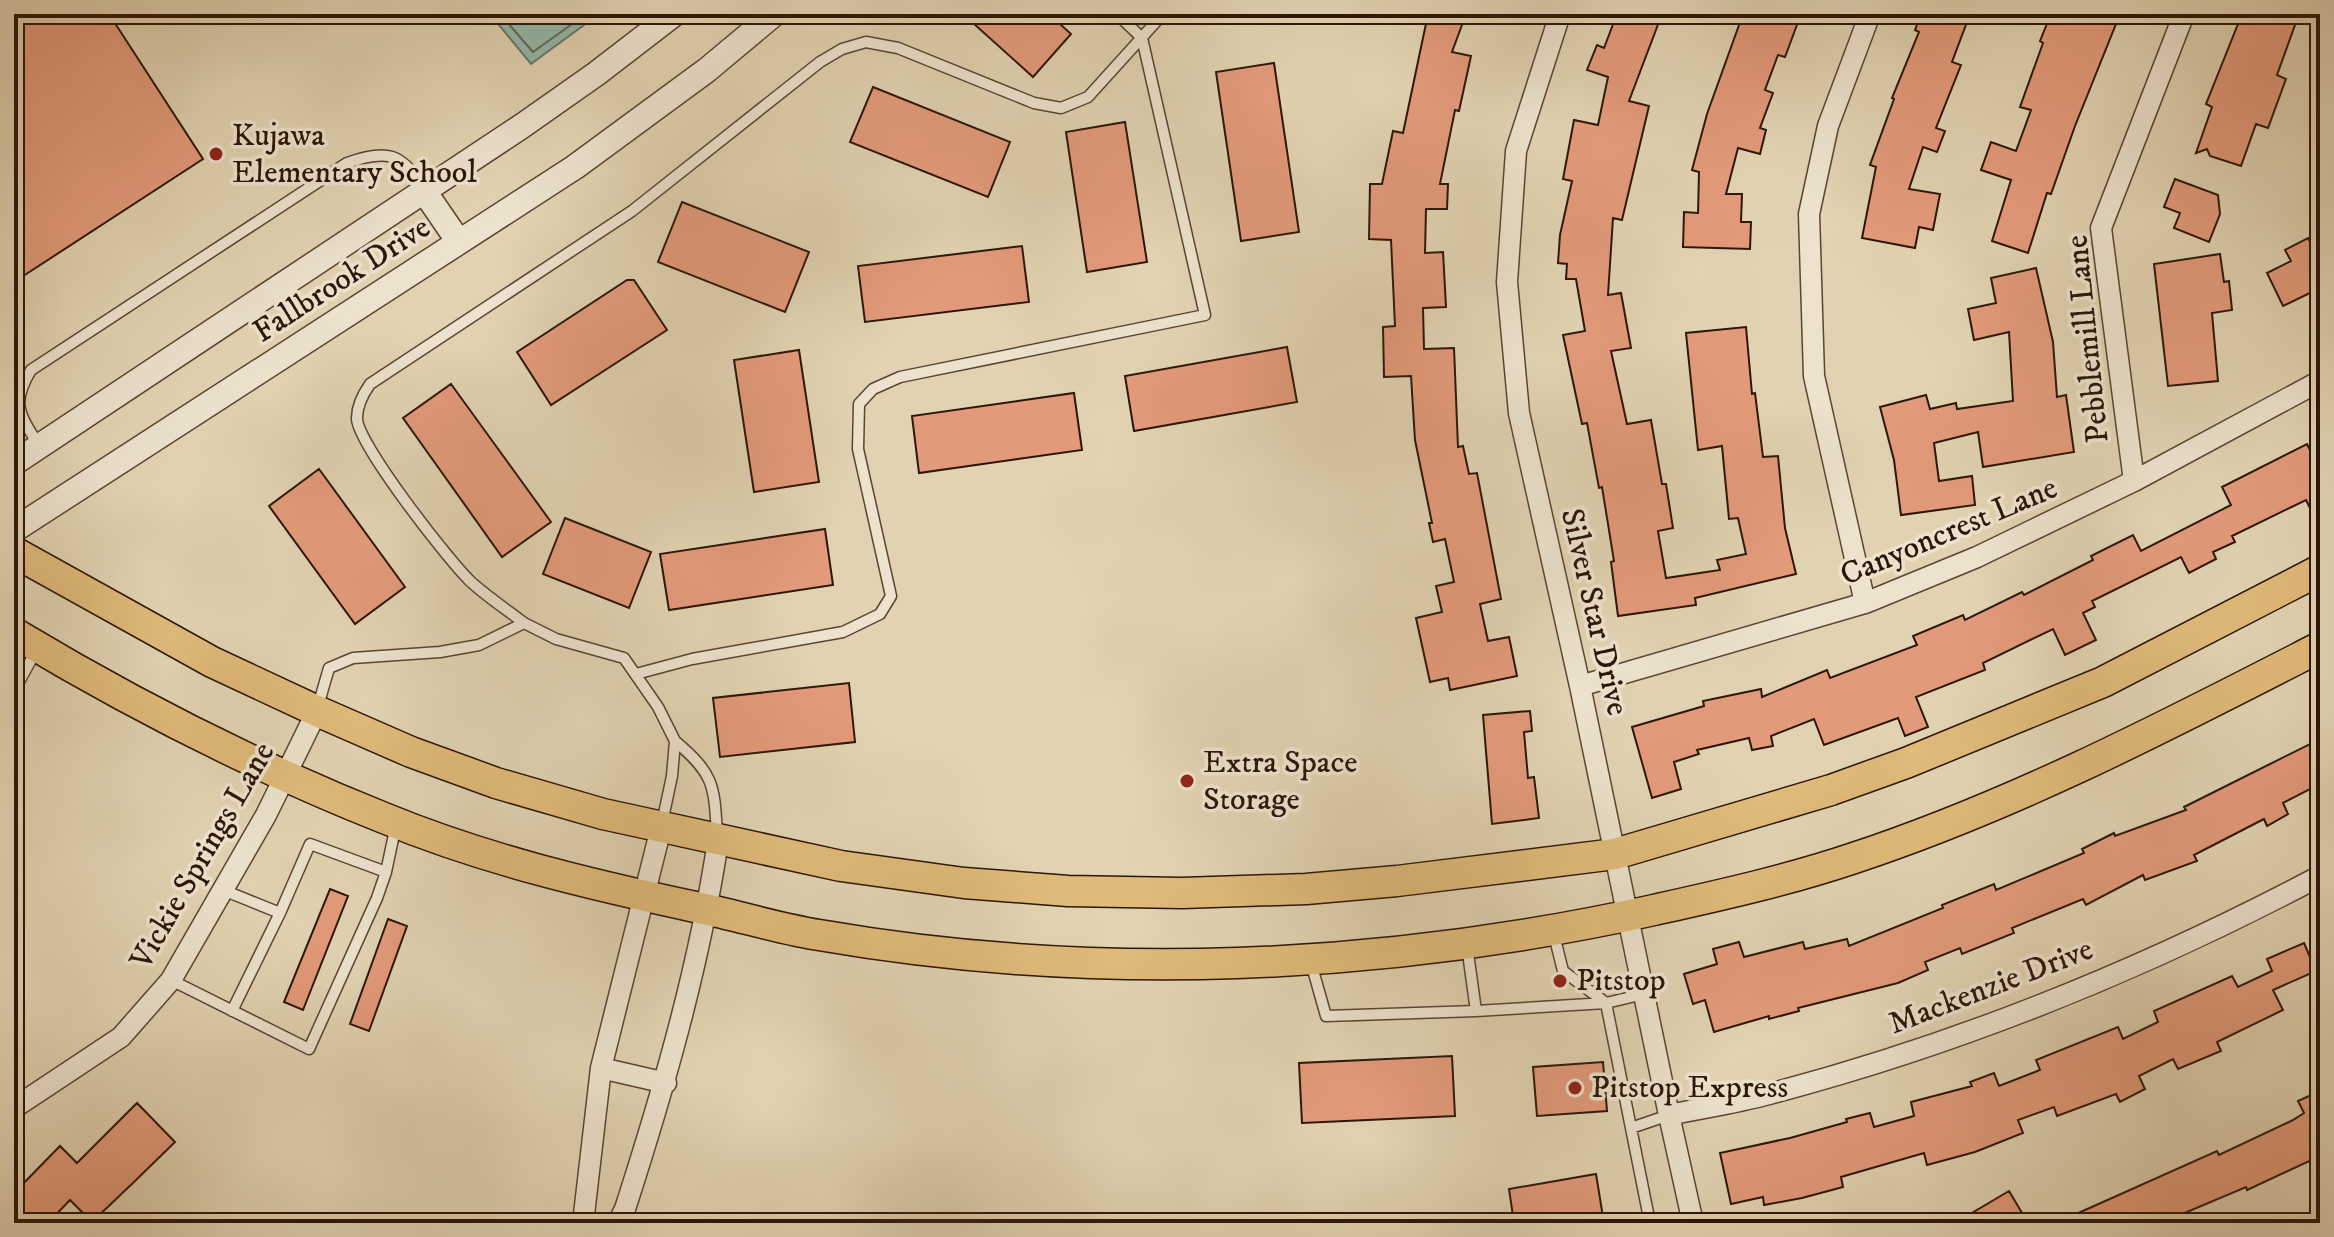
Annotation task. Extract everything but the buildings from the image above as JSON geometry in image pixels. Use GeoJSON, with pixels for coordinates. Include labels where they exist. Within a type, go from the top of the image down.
{"type":"FeatureCollection","features":[{"type":"Feature","properties":{"kind":"main road"},"geometry":{"type":"LineString","coordinates":[[14,552],[199,655],[411,752],[496,783],[603,814],[828,864],[964,883],[1068,891],[1182,893],[1367,884],[1615,854],[1831,790],[1906,763],[2103,682],[2320,570]]}},
{"type":"Feature","properties":{"kind":"main road"},"geometry":{"type":"LineString","coordinates":[[26,640],[180,726],[397,823],[570,879],[815,935],[956,954],[1064,962],[1182,965],[1310,961],[1467,944],[1553,931],[1759,886],[1853,859],[2052,781],[2320,647]]}},
{"type":"Feature","properties":{"kind":"street","name":"Fallbrook Drive"},"geometry":{"type":"LineString","coordinates":[[14,463],[596,74],[674,14]]}},
{"type":"Feature","properties":{"kind":"street","name":"Fallbrook Drive"},"geometry":{"type":"LineString","coordinates":[[14,530],[638,123],[774,14]]}},
{"type":"Feature","properties":{"kind":"street","name":"Silver Star Drive"},"geometry":{"type":"LineString","coordinates":[[1560,14],[1516,151],[1507,282],[1519,413],[1693,1223]]}},
{"type":"Feature","properties":{"kind":"street"},"geometry":{"type":"LineString","coordinates":[[1865,603],[1814,376],[1809,214],[1828,126],[1870,14]]}},
{"type":"Feature","properties":{"kind":"street","name":"Pebblemill Lane"},"geometry":{"type":"LineString","coordinates":[[2134,481],[2101,228],[2184,14]]}},
{"type":"Feature","properties":{"kind":"street"},"geometry":{"type":"LineString","coordinates":[[424,191],[459,242]]}},
{"type":"Feature","properties":{"kind":"street","name":"Canyoncrest Lane"},"geometry":{"type":"LineString","coordinates":[[1580,686],[1865,603],[2007,545],[2320,381]]}},
{"type":"Feature","properties":{"kind":"street","name":"Vickie Springs Lane"},"geometry":{"type":"LineString","coordinates":[[14,1108],[121,1037],[171,980],[286,774],[317,711]]}},
{"type":"Feature","properties":{"kind":"street"},"geometry":{"type":"LineString","coordinates":[[583,1223],[601,1068],[661,828]]}},
{"type":"Feature","properties":{"kind":"street"},"geometry":{"type":"LineString","coordinates":[[618,1223],[666,1083],[708,909],[718,841]]}},
{"type":"Feature","properties":{"kind":"street","name":"Mackenzie Drive"},"geometry":{"type":"LineString","coordinates":[[1669,1115],[1768,1095],[1966,1032],[2175,947],[2320,876]]}},
{"type":"Feature","properties":{"kind":"street"},"geometry":{"type":"LineString","coordinates":[[601,1068],[666,1083]]}},
{"type":"Feature","properties":{"kind":"lane"},"geometry":{"type":"LineString","coordinates":[[636,674],[692,659],[843,632],[880,614],[891,596],[858,449],[859,404],[873,389],[900,377],[1205,315],[1142,38],[1117,14]]}},
{"type":"Feature","properties":{"kind":"lane"},"geometry":{"type":"LineString","coordinates":[[718,841],[714,790],[699,762],[675,741],[658,707],[624,658],[556,639],[524,623],[469,580],[388,476],[360,434],[357,419],[360,399],[370,384],[632,211],[820,62],[842,49],[866,42],[898,48],[1020,98],[1061,108],[1088,97],[1163,14]]}},
{"type":"Feature","properties":{"kind":"lane"},"geometry":{"type":"LineString","coordinates":[[39,446],[19,412],[23,384],[31,370],[347,163],[371,154],[393,156],[412,168],[424,191]]}},
{"type":"Feature","properties":{"kind":"lane"},"geometry":{"type":"LineString","coordinates":[[317,711],[329,668],[353,658],[440,652],[479,645],[524,623]]}},
{"type":"Feature","properties":{"kind":"lane"},"geometry":{"type":"LineString","coordinates":[[14,691],[26,640]]}},
{"type":"Feature","properties":{"kind":"lane"},"geometry":{"type":"LineString","coordinates":[[661,828],[672,776],[675,741]]}},
{"type":"Feature","properties":{"kind":"lane"},"geometry":{"type":"LineString","coordinates":[[171,980],[309,1049],[386,872],[397,823]]}},
{"type":"Feature","properties":{"kind":"lane"},"geometry":{"type":"LineString","coordinates":[[232,1011],[310,844],[386,872]]}},
{"type":"Feature","properties":{"kind":"lane"},"geometry":{"type":"LineString","coordinates":[[223,890],[280,913]]}},
{"type":"Feature","properties":{"kind":"lane"},"geometry":{"type":"LineString","coordinates":[[1553,931],[1563,971],[1606,1003],[1650,1223]]}},
{"type":"Feature","properties":{"kind":"lane"},"geometry":{"type":"LineString","coordinates":[[1467,944],[1476,1011]]}},
{"type":"Feature","properties":{"kind":"lane"},"geometry":{"type":"LineString","coordinates":[[1310,961],[1326,1016],[1606,1003],[1644,994]]}},
{"type":"Feature","properties":{"kind":"lane"},"geometry":{"type":"LineString","coordinates":[[1631,1128],[1669,1115]]}},
{"type":"Feature","properties":{"kind":"water"},"geometry":{"type":"Polygon","coordinates":[[[490,14],[599,14],[531,64],[490,14]]]}},
{"type":"Feature","properties":{"kind":"place","name":"Kujawa Elementary School"},"geometry":{"type":"Point","coordinates":[216,154]}},
{"type":"Feature","properties":{"kind":"place","name":"Extra Space Storage"},"geometry":{"type":"Point","coordinates":[1187,781]}},
{"type":"Feature","properties":{"kind":"place","name":"Pitstop"},"geometry":{"type":"Point","coordinates":[1560,981]}},
{"type":"Feature","properties":{"kind":"place","name":"Pitstop Express"},"geometry":{"type":"Point","coordinates":[1575,1088]}}]}
